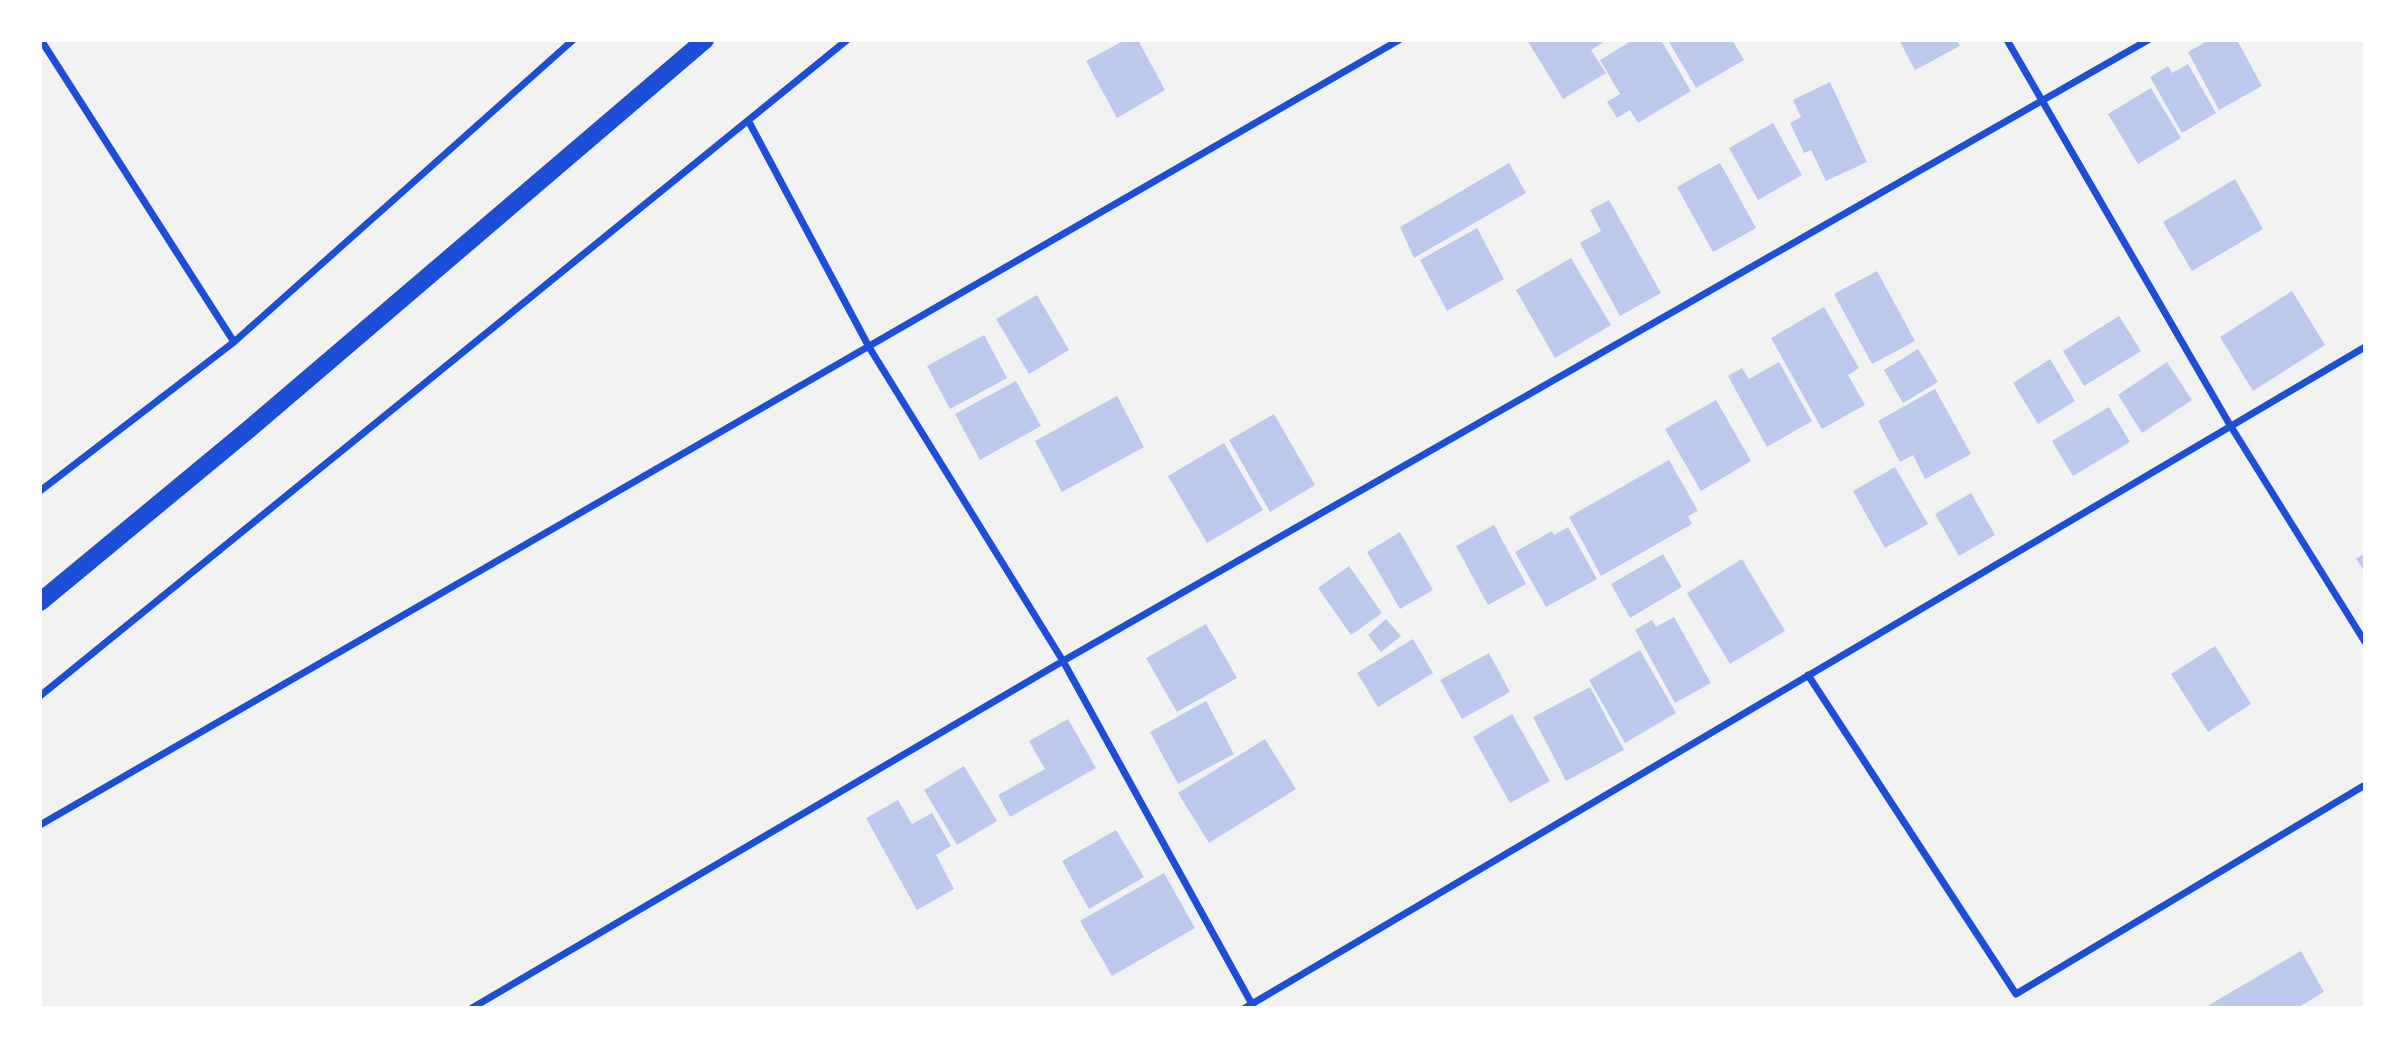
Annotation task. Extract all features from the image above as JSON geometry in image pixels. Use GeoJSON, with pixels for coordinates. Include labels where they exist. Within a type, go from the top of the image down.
{"type":"FeatureCollection","features":[{"type":"Feature","properties":{"kind":"main road"},"geometry":{"type":"LineString","coordinates":[[40,602],[237,439],[705,40]]}},
{"type":"Feature","properties":{"kind":"street"},"geometry":{"type":"LineString","coordinates":[[41,40],[234,342]]}},
{"type":"Feature","properties":{"kind":"street"},"geometry":{"type":"LineString","coordinates":[[40,491],[234,342],[573,40]]}},
{"type":"Feature","properties":{"kind":"street"},"geometry":{"type":"LineString","coordinates":[[40,696],[847,40]]}},
{"type":"Feature","properties":{"kind":"street"},"geometry":{"type":"LineString","coordinates":[[40,825],[1399,40]]}},
{"type":"Feature","properties":{"kind":"street"},"geometry":{"type":"LineString","coordinates":[[2007,40],[2230,425],[2365,642]]}},
{"type":"Feature","properties":{"kind":"street"},"geometry":{"type":"LineString","coordinates":[[472,1008],[1063,661],[2148,40]]}},
{"type":"Feature","properties":{"kind":"street"},"geometry":{"type":"LineString","coordinates":[[749,122],[869,347],[1063,661],[1250,1006],[2365,347]]}},
{"type":"Feature","properties":{"kind":"street"},"geometry":{"type":"LineString","coordinates":[[1808,676],[2016,994],[2365,785]]}},
{"type":"Feature","properties":{"kind":"building"},"geometry":{"type":"Polygon","coordinates":[[[1125,40],[1138,40],[1165,90],[1117,118],[1086,61],[1125,40]]]}},
{"type":"Feature","properties":{"kind":"building"},"geometry":{"type":"Polygon","coordinates":[[[1527,40],[1607,40],[1591,50],[1606,73],[1563,99],[1527,40]]]}},
{"type":"Feature","properties":{"kind":"building"},"geometry":{"type":"Polygon","coordinates":[[[1633,40],[1661,40],[1691,91],[1638,123],[1630,110],[1617,118],[1607,102],[1620,94],[1600,60],[1633,40]]]}},
{"type":"Feature","properties":{"kind":"building"},"geometry":{"type":"Polygon","coordinates":[[[1668,40],[1732,40],[1744,60],[1696,88],[1668,40]]]}},
{"type":"Feature","properties":{"kind":"building"},"geometry":{"type":"Polygon","coordinates":[[[1899,40],[1957,40],[1960,46],[1915,70],[1899,40]]]}},
{"type":"Feature","properties":{"kind":"building"},"geometry":{"type":"Polygon","coordinates":[[[2209,40],[2237,40],[2262,86],[2219,110],[2188,52],[2209,40]]]}},
{"type":"Feature","properties":{"kind":"building"},"geometry":{"type":"Polygon","coordinates":[[[2188,64],[2216,113],[2182,133],[2150,77],[2168,66],[2172,73],[2188,64]]]}},
{"type":"Feature","properties":{"kind":"building"},"geometry":{"type":"Polygon","coordinates":[[[1830,82],[1867,162],[1826,181],[1811,150],[1804,153],[1790,123],[1801,117],[1793,100],[1830,82]]]}},
{"type":"Feature","properties":{"kind":"building"},"geometry":{"type":"Polygon","coordinates":[[[2151,88],[2181,138],[2138,164],[2108,114],[2151,88]]]}},
{"type":"Feature","properties":{"kind":"building"},"geometry":{"type":"Polygon","coordinates":[[[1773,123],[1802,175],[1758,200],[1729,148],[1773,123]]]}},
{"type":"Feature","properties":{"kind":"building"},"geometry":{"type":"Polygon","coordinates":[[[1509,163],[1526,193],[1414,258],[1400,227],[1509,163]]]}},
{"type":"Feature","properties":{"kind":"building"},"geometry":{"type":"Polygon","coordinates":[[[1720,163],[1756,228],[1713,252],[1677,187],[1720,163]]]}},
{"type":"Feature","properties":{"kind":"building"},"geometry":{"type":"Polygon","coordinates":[[[2235,179],[2263,229],[2192,271],[2163,222],[2235,179]]]}},
{"type":"Feature","properties":{"kind":"building"},"geometry":{"type":"Polygon","coordinates":[[[1609,200],[1661,293],[1620,316],[1580,243],[1601,231],[1590,210],[1609,200]]]}},
{"type":"Feature","properties":{"kind":"building"},"geometry":{"type":"Polygon","coordinates":[[[1477,228],[1504,279],[1447,311],[1420,260],[1477,228]]]}},
{"type":"Feature","properties":{"kind":"building"},"geometry":{"type":"Polygon","coordinates":[[[1571,258],[1611,325],[1555,358],[1516,290],[1571,258]]]}},
{"type":"Feature","properties":{"kind":"building"},"geometry":{"type":"Polygon","coordinates":[[[1877,271],[1915,341],[1872,364],[1834,294],[1877,271]]]}},
{"type":"Feature","properties":{"kind":"building"},"geometry":{"type":"Polygon","coordinates":[[[2292,291],[2325,345],[2253,391],[2220,337],[2292,291]]]}},
{"type":"Feature","properties":{"kind":"building"},"geometry":{"type":"Polygon","coordinates":[[[1037,295],[1069,350],[1029,374],[996,319],[1037,295]]]}},
{"type":"Feature","properties":{"kind":"building"},"geometry":{"type":"Polygon","coordinates":[[[1824,307],[1859,368],[1848,375],[1865,405],[1822,429],[1771,338],[1824,307]]]}},
{"type":"Feature","properties":{"kind":"building"},"geometry":{"type":"Polygon","coordinates":[[[2119,316],[2141,351],[2084,386],[2063,351],[2119,316]]]}},
{"type":"Feature","properties":{"kind":"building"},"geometry":{"type":"Polygon","coordinates":[[[984,335],[1007,378],[950,409],[927,366],[984,335]]]}},
{"type":"Feature","properties":{"kind":"building"},"geometry":{"type":"Polygon","coordinates":[[[1918,349],[1938,382],[1903,403],[1884,370],[1918,349]]]}},
{"type":"Feature","properties":{"kind":"building"},"geometry":{"type":"Polygon","coordinates":[[[2050,359],[2075,401],[2038,424],[2013,383],[2050,359]]]}},
{"type":"Feature","properties":{"kind":"building"},"geometry":{"type":"Polygon","coordinates":[[[1779,362],[1812,421],[1767,447],[1728,376],[1742,368],[1749,379],[1779,362]]]}},
{"type":"Feature","properties":{"kind":"building"},"geometry":{"type":"Polygon","coordinates":[[[2167,362],[2192,400],[2142,433],[2118,395],[2167,362]]]}},
{"type":"Feature","properties":{"kind":"building"},"geometry":{"type":"Polygon","coordinates":[[[1016,381],[1041,426],[980,460],[955,414],[1016,381]]]}},
{"type":"Feature","properties":{"kind":"building"},"geometry":{"type":"Polygon","coordinates":[[[1935,389],[1971,454],[1925,479],[1913,455],[1900,462],[1878,421],[1935,389]]]}},
{"type":"Feature","properties":{"kind":"building"},"geometry":{"type":"Polygon","coordinates":[[[1117,396],[1144,447],[1062,492],[1035,441],[1117,396]]]}},
{"type":"Feature","properties":{"kind":"building"},"geometry":{"type":"Polygon","coordinates":[[[1716,400],[1751,461],[1701,491],[1665,429],[1716,400]]]}},
{"type":"Feature","properties":{"kind":"building"},"geometry":{"type":"Polygon","coordinates":[[[2109,407],[2130,442],[2073,476],[2052,441],[2109,407]]]}},
{"type":"Feature","properties":{"kind":"building"},"geometry":{"type":"Polygon","coordinates":[[[1274,414],[1315,485],[1270,512],[1229,440],[1274,414]]]}},
{"type":"Feature","properties":{"kind":"building"},"geometry":{"type":"Polygon","coordinates":[[[1224,443],[1263,510],[1207,543],[1168,476],[1224,443]]]}},
{"type":"Feature","properties":{"kind":"building"},"geometry":{"type":"Polygon","coordinates":[[[1669,460],[1698,511],[1688,516],[1692,524],[1601,576],[1569,517],[1669,460]]]}},
{"type":"Feature","properties":{"kind":"building"},"geometry":{"type":"Polygon","coordinates":[[[1895,467],[1928,524],[1885,548],[1853,491],[1895,467]]]}},
{"type":"Feature","properties":{"kind":"building"},"geometry":{"type":"Polygon","coordinates":[[[1971,493],[1995,535],[1959,556],[1935,514],[1971,493]]]}},
{"type":"Feature","properties":{"kind":"building"},"geometry":{"type":"Polygon","coordinates":[[[1494,525],[1526,584],[1488,605],[1456,546],[1494,525]]]}},
{"type":"Feature","properties":{"kind":"building"},"geometry":{"type":"Polygon","coordinates":[[[1568,527],[1597,579],[1546,607],[1515,552],[1552,531],[1554,535],[1568,527]]]}},
{"type":"Feature","properties":{"kind":"building"},"geometry":{"type":"Polygon","coordinates":[[[1400,532],[1433,590],[1400,609],[1367,552],[1400,532]]]}},
{"type":"Feature","properties":{"kind":"building"},"geometry":{"type":"Polygon","coordinates":[[[2365,553],[2365,572],[2356,559],[2365,553]]]}},
{"type":"Feature","properties":{"kind":"building"},"geometry":{"type":"Polygon","coordinates":[[[1663,554],[1682,587],[1630,618],[1611,584],[1663,554]]]}},
{"type":"Feature","properties":{"kind":"building"},"geometry":{"type":"Polygon","coordinates":[[[1742,559],[1785,631],[1730,664],[1687,593],[1742,559]]]}},
{"type":"Feature","properties":{"kind":"building"},"geometry":{"type":"Polygon","coordinates":[[[1349,566],[1382,613],[1351,635],[1318,588],[1349,566]]]}},
{"type":"Feature","properties":{"kind":"building"},"geometry":{"type":"Polygon","coordinates":[[[1674,617],[1711,683],[1675,703],[1635,630],[1652,620],[1656,627],[1674,617]]]}},
{"type":"Feature","properties":{"kind":"building"},"geometry":{"type":"Polygon","coordinates":[[[1386,619],[1401,636],[1381,652],[1368,635],[1386,619]]]}},
{"type":"Feature","properties":{"kind":"building"},"geometry":{"type":"Polygon","coordinates":[[[1206,624],[1237,678],[1177,712],[1146,658],[1206,624]]]}},
{"type":"Feature","properties":{"kind":"building"},"geometry":{"type":"Polygon","coordinates":[[[1413,639],[1433,673],[1378,707],[1357,673],[1413,639]]]}},
{"type":"Feature","properties":{"kind":"building"},"geometry":{"type":"Polygon","coordinates":[[[2215,646],[2251,704],[2208,732],[2171,674],[2215,646]]]}},
{"type":"Feature","properties":{"kind":"building"},"geometry":{"type":"Polygon","coordinates":[[[1640,650],[1676,713],[1625,743],[1589,680],[1640,650]]]}},
{"type":"Feature","properties":{"kind":"building"},"geometry":{"type":"Polygon","coordinates":[[[1489,653],[1510,692],[1462,719],[1440,680],[1489,653]]]}},
{"type":"Feature","properties":{"kind":"building"},"geometry":{"type":"Polygon","coordinates":[[[1590,687],[1624,750],[1566,781],[1533,717],[1590,687]]]}},
{"type":"Feature","properties":{"kind":"building"},"geometry":{"type":"Polygon","coordinates":[[[1206,701],[1234,754],[1178,784],[1150,732],[1206,701]]]}},
{"type":"Feature","properties":{"kind":"building"},"geometry":{"type":"Polygon","coordinates":[[[1512,714],[1550,781],[1510,803],[1473,737],[1512,714]]]}},
{"type":"Feature","properties":{"kind":"building"},"geometry":{"type":"Polygon","coordinates":[[[1068,719],[1096,768],[1010,817],[998,795],[1045,769],[1029,741],[1068,719]]]}},
{"type":"Feature","properties":{"kind":"building"},"geometry":{"type":"Polygon","coordinates":[[[1265,739],[1296,789],[1209,843],[1178,793],[1265,739]]]}},
{"type":"Feature","properties":{"kind":"building"},"geometry":{"type":"Polygon","coordinates":[[[964,766],[997,821],[957,845],[924,790],[964,766]]]}},
{"type":"Feature","properties":{"kind":"building"},"geometry":{"type":"Polygon","coordinates":[[[898,800],[912,824],[932,813],[951,846],[936,855],[954,889],[917,910],[866,818],[898,800]]]}},
{"type":"Feature","properties":{"kind":"building"},"geometry":{"type":"Polygon","coordinates":[[[1116,830],[1144,877],[1089,909],[1062,861],[1116,830]]]}},
{"type":"Feature","properties":{"kind":"building"},"geometry":{"type":"Polygon","coordinates":[[[1164,873],[1195,928],[1112,976],[1080,921],[1164,873]]]}},
{"type":"Feature","properties":{"kind":"building"},"geometry":{"type":"Polygon","coordinates":[[[2301,951],[2324,992],[2297,1008],[2204,1008],[2301,951]]]}}]}
